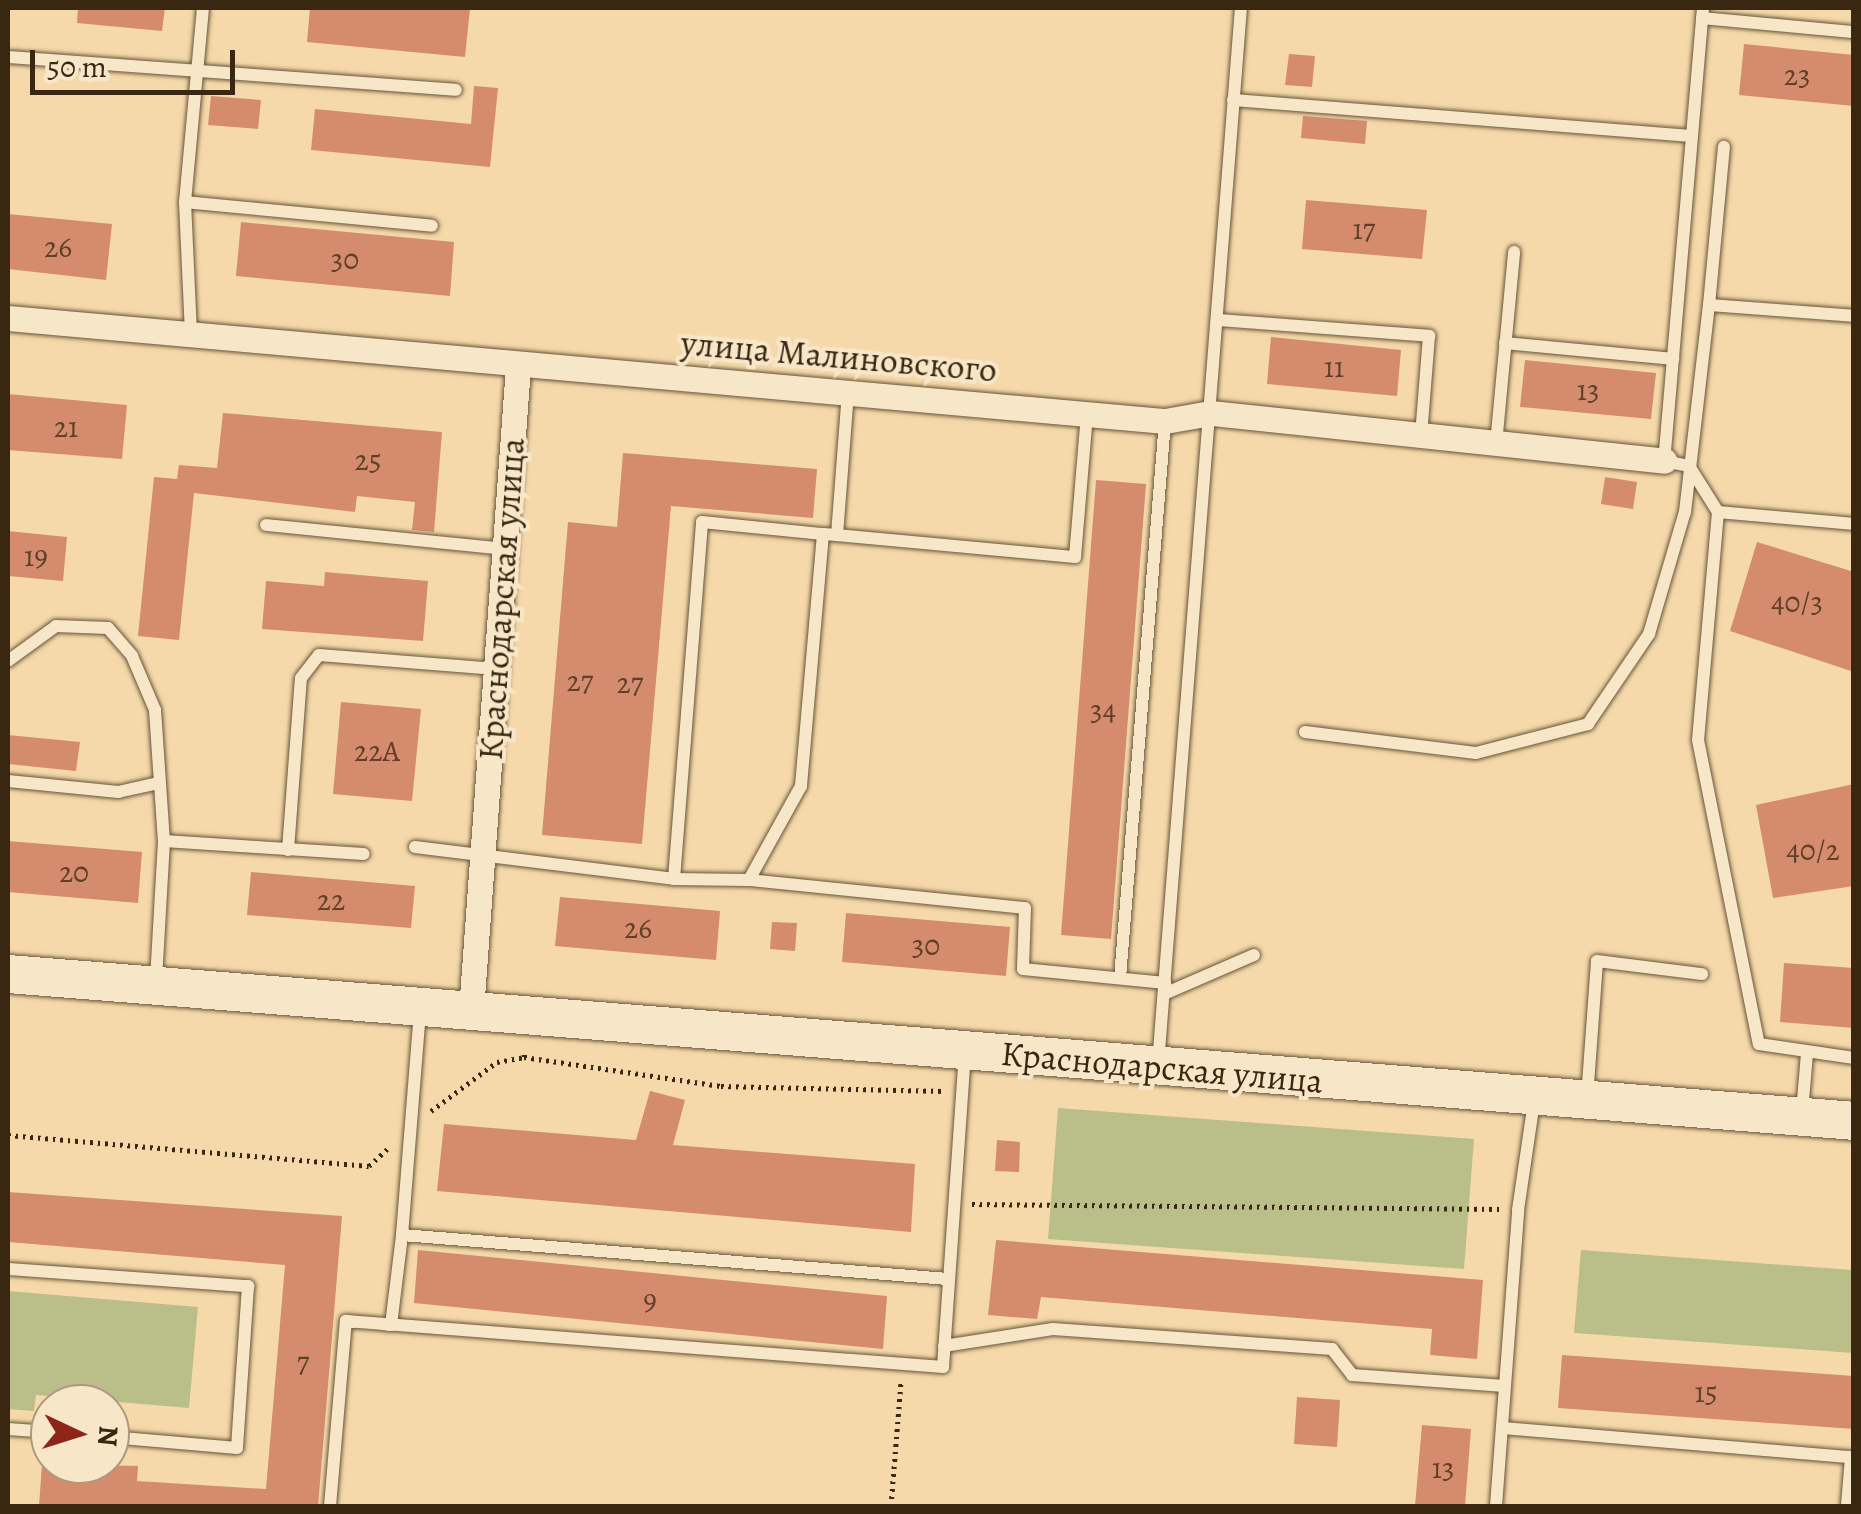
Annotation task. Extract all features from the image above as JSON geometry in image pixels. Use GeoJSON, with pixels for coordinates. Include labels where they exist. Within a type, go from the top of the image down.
{"type":"FeatureCollection","features":[{"type":"Feature","properties":{"kind":"main road","name":"Краснодарская улица"},"geometry":{"type":"LineString","coordinates":[[8,974],[1854,1121]]}},
{"type":"Feature","properties":{"kind":"street","name":"улица Малиновского"},"geometry":{"type":"LineString","coordinates":[[8,318],[1166,421],[1211,413],[1677,463]]}},
{"type":"Feature","properties":{"kind":"street","name":"Краснодарская улица"},"geometry":{"type":"LineString","coordinates":[[471,1012],[518,366]]}},
{"type":"Feature","properties":{"kind":"lane"},"geometry":{"type":"LineString","coordinates":[[191,334],[186,202],[204,8]]}},
{"type":"Feature","properties":{"kind":"lane"},"geometry":{"type":"LineString","coordinates":[[1158,1066],[1241,8]]}},
{"type":"Feature","properties":{"kind":"lane"},"geometry":{"type":"LineString","coordinates":[[1305,732],[1476,752],[1588,724],[1649,634],[1685,512],[1677,463],[1673,359],[1702,13],[1854,32]]}},
{"type":"Feature","properties":{"kind":"lane"},"geometry":{"type":"LineString","coordinates":[[8,57],[456,90]]}},
{"type":"Feature","properties":{"kind":"lane"},"geometry":{"type":"LineString","coordinates":[[1233,100],[1692,136]]}},
{"type":"Feature","properties":{"kind":"lane"},"geometry":{"type":"LineString","coordinates":[[1677,463],[1709,305],[1724,147]]}},
{"type":"Feature","properties":{"kind":"lane"},"geometry":{"type":"LineString","coordinates":[[186,202],[432,226]]}},
{"type":"Feature","properties":{"kind":"lane"},"geometry":{"type":"LineString","coordinates":[[1496,444],[1514,252]]}},
{"type":"Feature","properties":{"kind":"lane"},"geometry":{"type":"LineString","coordinates":[[1709,305],[1854,316]]}},
{"type":"Feature","properties":{"kind":"lane"},"geometry":{"type":"LineString","coordinates":[[1218,320],[1429,336],[1420,438]]}},
{"type":"Feature","properties":{"kind":"lane"},"geometry":{"type":"LineString","coordinates":[[1505,344],[1673,359]]}},
{"type":"Feature","properties":{"kind":"lane"},"geometry":{"type":"LineString","coordinates":[[748,880],[801,786],[848,391]]}},
{"type":"Feature","properties":{"kind":"lane"},"geometry":{"type":"LineString","coordinates":[[674,880],[702,522],[1074,557],[1088,413]]}},
{"type":"Feature","properties":{"kind":"lane"},"geometry":{"type":"LineString","coordinates":[[1120,978],[1166,421]]}},
{"type":"Feature","properties":{"kind":"lane"},"geometry":{"type":"LineString","coordinates":[[1677,463],[1718,512],[1698,740],[1760,1044],[1806,1054],[1854,1058]]}},
{"type":"Feature","properties":{"kind":"lane"},"geometry":{"type":"LineString","coordinates":[[1718,512],[1854,524]]}},
{"type":"Feature","properties":{"kind":"lane"},"geometry":{"type":"LineString","coordinates":[[266,525],[505,549]]}},
{"type":"Feature","properties":{"kind":"lane"},"geometry":{"type":"LineString","coordinates":[[8,661],[56,626],[108,628],[132,656],[155,710],[164,841],[156,986]]}},
{"type":"Feature","properties":{"kind":"lane"},"geometry":{"type":"LineString","coordinates":[[288,850],[300,678],[319,655],[496,669]]}},
{"type":"Feature","properties":{"kind":"lane"},"geometry":{"type":"LineString","coordinates":[[8,781],[118,792],[159,783]]}},
{"type":"Feature","properties":{"kind":"lane"},"geometry":{"type":"LineString","coordinates":[[164,841],[364,854]]}},
{"type":"Feature","properties":{"kind":"lane"},"geometry":{"type":"LineString","coordinates":[[415,847],[674,880],[748,880],[1025,908],[1023,969],[1120,978],[1164,988],[1254,956]]}},
{"type":"Feature","properties":{"kind":"lane"},"geometry":{"type":"LineString","coordinates":[[1586,1100],[1596,961],[1702,974]]}},
{"type":"Feature","properties":{"kind":"lane"},"geometry":{"type":"LineString","coordinates":[[390,1325],[402,1235],[420,1007]]}},
{"type":"Feature","properties":{"kind":"lane"},"geometry":{"type":"LineString","coordinates":[[330,1506],[346,1322],[943,1367],[966,1051]]}},
{"type":"Feature","properties":{"kind":"lane"},"geometry":{"type":"LineString","coordinates":[[1802,1117],[1806,1054]]}},
{"type":"Feature","properties":{"kind":"lane"},"geometry":{"type":"LineString","coordinates":[[1496,1506],[1518,1210],[1535,1096]]}},
{"type":"Feature","properties":{"kind":"lane"},"geometry":{"type":"LineString","coordinates":[[402,1235],[948,1279]]}},
{"type":"Feature","properties":{"kind":"lane"},"geometry":{"type":"LineString","coordinates":[[8,1269],[248,1286],[237,1448],[130,1439]]}},
{"type":"Feature","properties":{"kind":"lane"},"geometry":{"type":"LineString","coordinates":[[944,1346],[1072,1330],[1332,1349],[1352,1375],[1505,1386]]}},
{"type":"Feature","properties":{"kind":"lane"},"geometry":{"type":"LineString","coordinates":[[1503,1428],[1851,1456],[1847,1506]]}},
{"type":"Feature","properties":{"kind":"path"},"geometry":{"type":"LineString","coordinates":[[8,1135],[368,1166],[412,1126],[497,1062],[524,1054],[721,1086],[963,1092]]}},
{"type":"Feature","properties":{"kind":"path"},"geometry":{"type":"LineString","coordinates":[[954,1204],[1518,1210]]}},
{"type":"Feature","properties":{"kind":"path"},"geometry":{"type":"LineString","coordinates":[[891,1506],[902,1364]]}},
{"type":"Feature","properties":{"kind":"green space"},"geometry":{"type":"Polygon","coordinates":[[[1058,1108],[1474,1139],[1464,1269],[1048,1239],[1058,1108]]]}},
{"type":"Feature","properties":{"kind":"green space"},"geometry":{"type":"Polygon","coordinates":[[[1581,1250],[1853,1270],[1853,1353],[1574,1333],[1581,1250]]]}},
{"type":"Feature","properties":{"kind":"green space"},"geometry":{"type":"Polygon","coordinates":[[[8,1291],[198,1307],[189,1408],[130,1403],[130,1384],[30,1384],[30,1411],[8,1409],[8,1291]]]}},
{"type":"Feature","properties":{"kind":"building"},"geometry":{"type":"Polygon","coordinates":[[[78,8],[165,8],[162,31],[77,23],[78,8]]]}},
{"type":"Feature","properties":{"kind":"building"},"geometry":{"type":"Polygon","coordinates":[[[310,8],[470,8],[465,57],[307,42],[310,8]]]}},
{"type":"Feature","properties":{"kind":"building"},"geometry":{"type":"Polygon","coordinates":[[[1744,44],[1854,55],[1854,106],[1739,95],[1744,44]]]}},
{"type":"Feature","properties":{"kind":"building"},"geometry":{"type":"Polygon","coordinates":[[[1289,54],[1315,56],[1312,87],[1285,85],[1289,54]]]}},
{"type":"Feature","properties":{"kind":"building"},"geometry":{"type":"Polygon","coordinates":[[[474,86],[498,88],[490,167],[311,150],[315,109],[471,124],[474,86]]]}},
{"type":"Feature","properties":{"kind":"building"},"geometry":{"type":"Polygon","coordinates":[[[211,96],[261,100],[258,129],[208,125],[211,96]]]}},
{"type":"Feature","properties":{"kind":"building"},"geometry":{"type":"Polygon","coordinates":[[[1303,116],[1367,121],[1365,144],[1301,138],[1303,116]]]}},
{"type":"Feature","properties":{"kind":"building"},"geometry":{"type":"Polygon","coordinates":[[[1306,200],[1427,210],[1422,259],[1302,249],[1306,200]]]}},
{"type":"Feature","properties":{"kind":"building"},"geometry":{"type":"Polygon","coordinates":[[[8,214],[112,224],[106,280],[8,269],[8,214]]]}},
{"type":"Feature","properties":{"kind":"building"},"geometry":{"type":"Polygon","coordinates":[[[241,222],[454,242],[450,296],[236,276],[241,222]]]}},
{"type":"Feature","properties":{"kind":"building"},"geometry":{"type":"Polygon","coordinates":[[[1271,337],[1401,350],[1397,396],[1267,384],[1271,337]]]}},
{"type":"Feature","properties":{"kind":"building"},"geometry":{"type":"Polygon","coordinates":[[[1525,360],[1656,373],[1651,419],[1520,407],[1525,360]]]}},
{"type":"Feature","properties":{"kind":"building"},"geometry":{"type":"Polygon","coordinates":[[[8,394],[127,405],[122,459],[8,450],[8,394]]]}},
{"type":"Feature","properties":{"kind":"building"},"geometry":{"type":"Polygon","coordinates":[[[223,413],[442,432],[434,532],[412,530],[415,502],[357,496],[355,512],[194,493],[179,640],[138,636],[154,477],[177,479],[179,465],[217,468],[223,413]]]}},
{"type":"Feature","properties":{"kind":"building"},"geometry":{"type":"Polygon","coordinates":[[[623,453],[817,469],[813,518],[671,506],[642,844],[542,835],[568,522],[617,527],[623,453]]]}},
{"type":"Feature","properties":{"kind":"building"},"geometry":{"type":"Polygon","coordinates":[[[1605,477],[1637,482],[1633,509],[1601,504],[1605,477]]]}},
{"type":"Feature","properties":{"kind":"building"},"geometry":{"type":"Polygon","coordinates":[[[1096,480],[1146,484],[1111,939],[1061,935],[1096,480]]]}},
{"type":"Feature","properties":{"kind":"building"},"geometry":{"type":"Polygon","coordinates":[[[8,531],[67,537],[63,581],[8,576],[8,531]]]}},
{"type":"Feature","properties":{"kind":"building"},"geometry":{"type":"Polygon","coordinates":[[[1757,542],[1854,572],[1854,672],[1730,631],[1757,542]]]}},
{"type":"Feature","properties":{"kind":"building"},"geometry":{"type":"Polygon","coordinates":[[[325,572],[428,581],[423,641],[262,629],[266,581],[324,586],[325,572]]]}},
{"type":"Feature","properties":{"kind":"building"},"geometry":{"type":"Polygon","coordinates":[[[341,702],[421,709],[412,801],[333,794],[341,702]]]}},
{"type":"Feature","properties":{"kind":"building"},"geometry":{"type":"Polygon","coordinates":[[[8,735],[80,742],[76,771],[8,764],[8,735]]]}},
{"type":"Feature","properties":{"kind":"building"},"geometry":{"type":"Polygon","coordinates":[[[1854,784],[1854,886],[1773,898],[1756,805],[1854,784]]]}},
{"type":"Feature","properties":{"kind":"building"},"geometry":{"type":"Polygon","coordinates":[[[8,841],[142,852],[138,903],[8,892],[8,841]]]}},
{"type":"Feature","properties":{"kind":"building"},"geometry":{"type":"Polygon","coordinates":[[[251,872],[415,886],[411,928],[247,915],[251,872]]]}},
{"type":"Feature","properties":{"kind":"building"},"geometry":{"type":"Polygon","coordinates":[[[560,897],[720,911],[716,960],[555,946],[560,897]]]}},
{"type":"Feature","properties":{"kind":"building"},"geometry":{"type":"Polygon","coordinates":[[[846,913],[1010,927],[1006,976],[842,962],[846,913]]]}},
{"type":"Feature","properties":{"kind":"building"},"geometry":{"type":"Polygon","coordinates":[[[772,922],[797,923],[795,951],[770,949],[772,922]]]}},
{"type":"Feature","properties":{"kind":"building"},"geometry":{"type":"Polygon","coordinates":[[[1784,963],[1854,968],[1854,1028],[1780,1022],[1784,963]]]}},
{"type":"Feature","properties":{"kind":"building"},"geometry":{"type":"Polygon","coordinates":[[[650,1091],[685,1100],[673,1145],[915,1164],[911,1232],[437,1191],[444,1124],[636,1140],[650,1091]]]}},
{"type":"Feature","properties":{"kind":"building"},"geometry":{"type":"Polygon","coordinates":[[[997,1140],[1020,1142],[1019,1172],[995,1171],[997,1140]]]}},
{"type":"Feature","properties":{"kind":"building"},"geometry":{"type":"Polygon","coordinates":[[[8,1192],[342,1216],[318,1506],[39,1506],[41,1484],[130,1484],[130,1466],[138,1466],[137,1481],[266,1489],[285,1265],[8,1242],[8,1192]]]}},
{"type":"Feature","properties":{"kind":"building"},"geometry":{"type":"Polygon","coordinates":[[[996,1240],[1483,1280],[1477,1359],[1430,1355],[1432,1329],[1041,1297],[1037,1319],[988,1315],[996,1240]]]}},
{"type":"Feature","properties":{"kind":"building"},"geometry":{"type":"Polygon","coordinates":[[[418,1250],[887,1296],[883,1349],[414,1303],[418,1250]]]}},
{"type":"Feature","properties":{"kind":"building"},"geometry":{"type":"Polygon","coordinates":[[[1562,1355],[1854,1376],[1854,1429],[1558,1408],[1562,1355]]]}},
{"type":"Feature","properties":{"kind":"building"},"geometry":{"type":"Polygon","coordinates":[[[1297,1397],[1340,1400],[1337,1447],[1294,1444],[1297,1397]]]}},
{"type":"Feature","properties":{"kind":"building"},"geometry":{"type":"Polygon","coordinates":[[[1422,1425],[1471,1429],[1465,1506],[1415,1506],[1422,1425]]]}}]}
